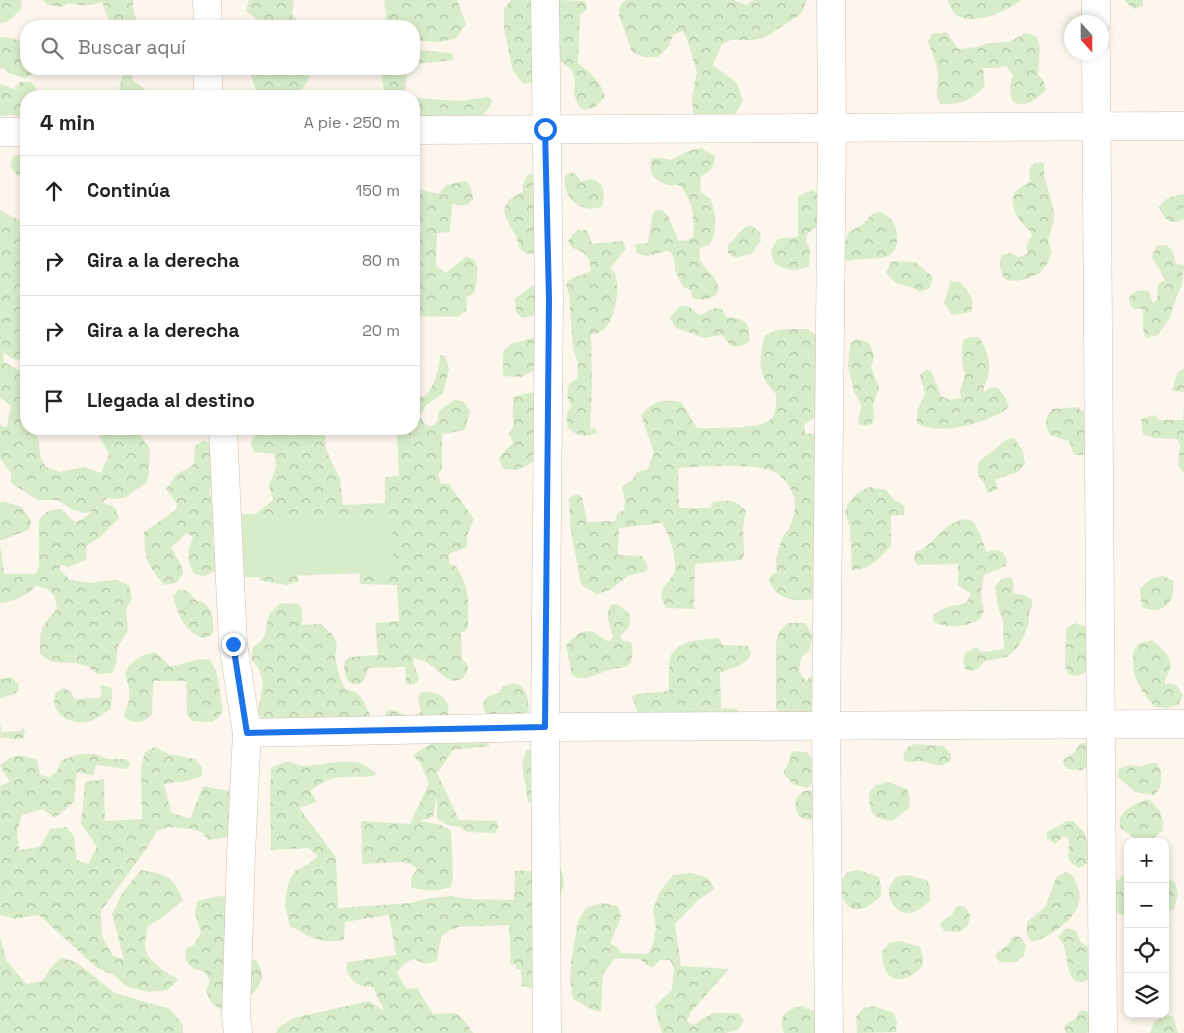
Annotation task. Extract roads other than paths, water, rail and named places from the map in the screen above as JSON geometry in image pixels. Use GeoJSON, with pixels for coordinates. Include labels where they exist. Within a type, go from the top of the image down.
{"type":"FeatureCollection","features":[{"type":"Feature","properties":{"kind":"street"},"geometry":{"type":"LineString","coordinates":[[207,0],[208,20]]}},
{"type":"Feature","properties":{"kind":"street"},"geometry":{"type":"LineString","coordinates":[[545,0],[545,129],[549,309],[545,727],[548,1033]]}},
{"type":"Feature","properties":{"kind":"street"},"geometry":{"type":"LineString","coordinates":[[829,1033],[826,725],[832,127],[831,0]]}},
{"type":"Feature","properties":{"kind":"street"},"geometry":{"type":"LineString","coordinates":[[1096,0],[1096,15]]}},
{"type":"Feature","properties":{"kind":"street"},"geometry":{"type":"LineString","coordinates":[[1096,60],[1103,1033]]}},
{"type":"Feature","properties":{"kind":"street"},"geometry":{"type":"LineString","coordinates":[[208,75],[208,90]]}},
{"type":"Feature","properties":{"kind":"street"},"geometry":{"type":"LineString","coordinates":[[420,130],[1184,126]]}},
{"type":"Feature","properties":{"kind":"street"},"geometry":{"type":"LineString","coordinates":[[0,132],[20,132]]}},
{"type":"Feature","properties":{"kind":"street"},"geometry":{"type":"LineString","coordinates":[[223,435],[233,644],[247,733],[240,854],[236,1016],[238,1033]]}},
{"type":"Feature","properties":{"kind":"street"},"geometry":{"type":"LineString","coordinates":[[247,733],[545,727],[1184,724]]}}]}
